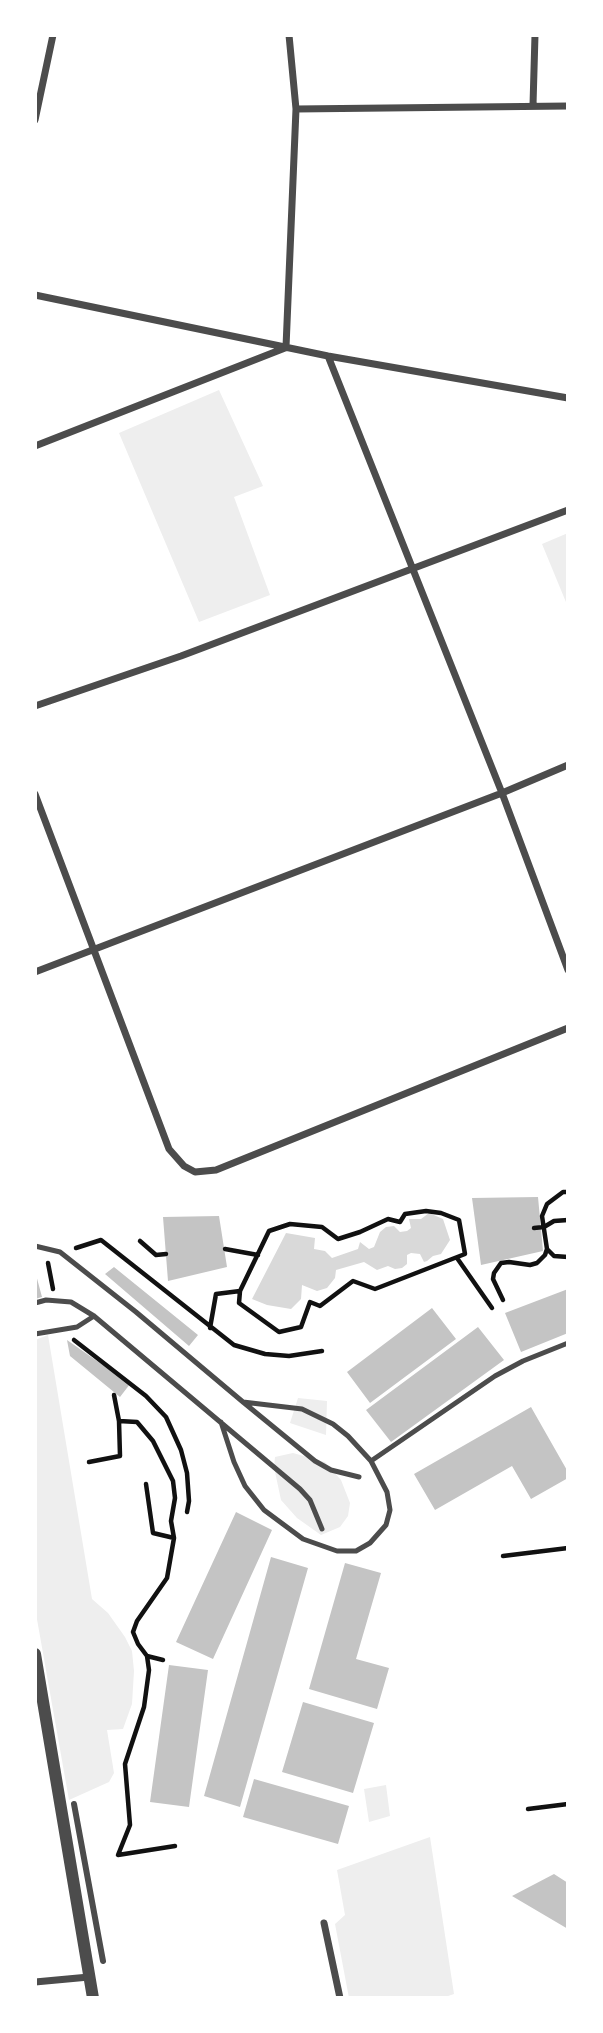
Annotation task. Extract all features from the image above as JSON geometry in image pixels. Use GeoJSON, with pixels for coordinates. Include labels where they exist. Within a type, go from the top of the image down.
{"type":"FeatureCollection","features":[{"type":"Feature","properties":{"kind":"street"},"geometry":{"type":"LineString","coordinates":[[35,120],[53,35]]}},
{"type":"Feature","properties":{"kind":"street"},"geometry":{"type":"LineString","coordinates":[[286,347],[296,109],[289,35]]}},
{"type":"Feature","properties":{"kind":"street"},"geometry":{"type":"LineString","coordinates":[[533,105],[535,35]]}},
{"type":"Feature","properties":{"kind":"street"},"geometry":{"type":"LineString","coordinates":[[296,109],[568,106]]}},
{"type":"Feature","properties":{"kind":"street"},"geometry":{"type":"LineString","coordinates":[[35,295],[328,356],[568,398]]}},
{"type":"Feature","properties":{"kind":"street"},"geometry":{"type":"LineString","coordinates":[[35,446],[286,347]]}},
{"type":"Feature","properties":{"kind":"street"},"geometry":{"type":"LineString","coordinates":[[328,356],[502,793],[568,970]]}},
{"type":"Feature","properties":{"kind":"street"},"geometry":{"type":"LineString","coordinates":[[35,706],[181,656],[568,510]]}},
{"type":"Feature","properties":{"kind":"street"},"geometry":{"type":"LineString","coordinates":[[35,972],[502,793],[568,765]]}},
{"type":"Feature","properties":{"kind":"street"},"geometry":{"type":"LineString","coordinates":[[35,794],[169,1149],[177,1160],[195,1172],[216,1170],[568,1028]]}},
{"type":"Feature","properties":{"kind":"street"},"geometry":{"type":"LineString","coordinates":[[35,1654],[93,1998]]}},
{"type":"Feature","properties":{"kind":"street"},"geometry":{"type":"LineString","coordinates":[[74,1804],[103,1961]]}},
{"type":"Feature","properties":{"kind":"street"},"geometry":{"type":"LineString","coordinates":[[324,1923],[340,1998]]}},
{"type":"Feature","properties":{"kind":"street"},"geometry":{"type":"LineString","coordinates":[[35,1982],[89,1977]]}},
{"type":"Feature","properties":{"kind":"lane"},"geometry":{"type":"LineString","coordinates":[[35,1246],[60,1252],[314,1461],[331,1470],[359,1477]]}},
{"type":"Feature","properties":{"kind":"lane"},"geometry":{"type":"LineString","coordinates":[[35,1303],[55,1300],[71,1302],[94,1316],[300,1489],[310,1500],[322,1529]]}},
{"type":"Feature","properties":{"kind":"lane"},"geometry":{"type":"LineString","coordinates":[[35,1334],[77,1327],[94,1316]]}},
{"type":"Feature","properties":{"kind":"lane"},"geometry":{"type":"LineString","coordinates":[[371,1461],[495,1376],[523,1361],[568,1343]]}},
{"type":"Feature","properties":{"kind":"lane"},"geometry":{"type":"LineString","coordinates":[[221,1422],[239,1475],[264,1510],[303,1539],[337,1551],[356,1551],[370,1543],[386,1525],[390,1510],[387,1492],[371,1461],[348,1436],[319,1416],[302,1409],[243,1402]]}},
{"type":"Feature","properties":{"kind":"path"},"geometry":{"type":"LineString","coordinates":[[503,1300],[493,1279],[494,1273],[500,1264],[509,1262],[530,1265],[537,1263],[545,1255],[547,1249],[542,1216],[547,1204],[563,1192],[568,1192]]}},
{"type":"Feature","properties":{"kind":"path"},"geometry":{"type":"LineString","coordinates":[[426,1211],[442,1213],[459,1220],[465,1254],[375,1289],[353,1281],[320,1306],[310,1302],[302,1327],[279,1332],[239,1303],[240,1291],[258,1255],[270,1231],[290,1224],[322,1227],[338,1239],[360,1233],[388,1219],[400,1222],[405,1214],[426,1211]]}},
{"type":"Feature","properties":{"kind":"path"},"geometry":{"type":"LineString","coordinates":[[534,1228],[544,1227],[554,1221],[568,1220]]}},
{"type":"Feature","properties":{"kind":"path"},"geometry":{"type":"LineString","coordinates":[[141,1241],[156,1255],[166,1254]]}},
{"type":"Feature","properties":{"kind":"path"},"geometry":{"type":"LineString","coordinates":[[225,1249],[258,1255]]}},
{"type":"Feature","properties":{"kind":"path"},"geometry":{"type":"LineString","coordinates":[[547,1249],[554,1256],[568,1257]]}},
{"type":"Feature","properties":{"kind":"path"},"geometry":{"type":"LineString","coordinates":[[457,1258],[492,1308]]}},
{"type":"Feature","properties":{"kind":"path"},"geometry":{"type":"LineString","coordinates":[[210,1328],[216,1294],[240,1291]]}},
{"type":"Feature","properties":{"kind":"path"},"geometry":{"type":"LineString","coordinates":[[89,1462],[120,1456],[119,1421],[114,1395]]}},
{"type":"Feature","properties":{"kind":"path"},"geometry":{"type":"LineString","coordinates":[[119,1421],[137,1422],[153,1441],[166,1463],[173,1481],[175,1497],[171,1521],[174,1538],[167,1578],[137,1621],[133,1632],[147,1656],[149,1671],[144,1707],[125,1764],[130,1825],[118,1855],[175,1846]]}},
{"type":"Feature","properties":{"kind":"path"},"geometry":{"type":"LineString","coordinates":[[146,1484],[153,1533],[174,1538]]}},
{"type":"Feature","properties":{"kind":"path"},"geometry":{"type":"LineString","coordinates":[[503,1556],[568,1548]]}},
{"type":"Feature","properties":{"kind":"path"},"geometry":{"type":"LineString","coordinates":[[147,1656],[163,1660]]}},
{"type":"Feature","properties":{"kind":"path"},"geometry":{"type":"LineString","coordinates":[[528,1809],[568,1804]]}},
{"type":"Feature","properties":{"kind":"shaded area"},"geometry":{"type":"Polygon","coordinates":[[[219,390],[263,486],[234,497],[270,595],[199,622],[119,433],[219,390]]]}},
{"type":"Feature","properties":{"kind":"shaded area"},"geometry":{"type":"Polygon","coordinates":[[[568,533],[568,607],[542,544],[568,533]]]}},
{"type":"Feature","properties":{"kind":"shaded area"},"geometry":{"type":"Polygon","coordinates":[[[429,1213],[443,1219],[450,1240],[441,1254],[427,1261],[424,1262],[420,1254],[411,1253],[407,1255],[407,1264],[402,1268],[388,1266],[377,1270],[364,1262],[336,1270],[335,1278],[327,1288],[317,1291],[302,1285],[301,1299],[291,1309],[252,1299],[286,1233],[315,1238],[314,1249],[325,1251],[332,1258],[358,1249],[360,1242],[369,1249],[374,1247],[380,1232],[386,1227],[394,1226],[400,1232],[407,1231],[411,1228],[409,1219],[421,1219],[429,1213]]]}},
{"type":"Feature","properties":{"kind":"shaded area"},"geometry":{"type":"Polygon","coordinates":[[[48,1335],[92,1599],[108,1613],[125,1637],[132,1651],[134,1671],[132,1704],[123,1729],[107,1730],[114,1773],[109,1782],[69,1800],[35,1608],[35,1340],[48,1335]]]}},
{"type":"Feature","properties":{"kind":"shaded area"},"geometry":{"type":"Polygon","coordinates":[[[298,1398],[327,1401],[326,1435],[290,1423],[298,1398]]]}},
{"type":"Feature","properties":{"kind":"shaded area"},"geometry":{"type":"Polygon","coordinates":[[[293,1453],[325,1462],[341,1480],[350,1503],[348,1516],[340,1527],[321,1535],[297,1518],[281,1500],[274,1467],[275,1457],[293,1453]]]}},
{"type":"Feature","properties":{"kind":"shaded area"},"geometry":{"type":"Polygon","coordinates":[[[386,1785],[390,1816],[369,1822],[364,1789],[386,1785]]]}},
{"type":"Feature","properties":{"kind":"shaded area"},"geometry":{"type":"Polygon","coordinates":[[[430,1837],[454,1994],[442,1998],[349,1998],[335,1924],[345,1915],[337,1870],[430,1837]]]}},
{"type":"Feature","properties":{"kind":"building"},"geometry":{"type":"Polygon","coordinates":[[[538,1197],[543,1251],[481,1265],[472,1198],[538,1197]]]}},
{"type":"Feature","properties":{"kind":"building"},"geometry":{"type":"Polygon","coordinates":[[[219,1216],[227,1267],[168,1281],[163,1217],[219,1216]]]}},
{"type":"Feature","properties":{"kind":"building"},"geometry":{"type":"Polygon","coordinates":[[[114,1267],[198,1335],[189,1346],[105,1274],[114,1267]]]}},
{"type":"Feature","properties":{"kind":"building"},"geometry":{"type":"Polygon","coordinates":[[[35,1271],[42,1297],[35,1299],[35,1271]]]}},
{"type":"Feature","properties":{"kind":"building"},"geometry":{"type":"Polygon","coordinates":[[[568,1289],[568,1333],[521,1352],[505,1313],[568,1289]]]}},
{"type":"Feature","properties":{"kind":"building"},"geometry":{"type":"Polygon","coordinates":[[[432,1308],[456,1339],[370,1403],[347,1372],[432,1308]]]}},
{"type":"Feature","properties":{"kind":"building"},"geometry":{"type":"Polygon","coordinates":[[[478,1327],[504,1360],[391,1442],[366,1410],[478,1327]]]}},
{"type":"Feature","properties":{"kind":"building"},"geometry":{"type":"Polygon","coordinates":[[[67,1340],[130,1384],[120,1397],[70,1356],[67,1340]]]}},
{"type":"Feature","properties":{"kind":"building"},"geometry":{"type":"Polygon","coordinates":[[[531,1407],[568,1472],[568,1478],[531,1499],[512,1466],[435,1510],[414,1474],[531,1407]]]}},
{"type":"Feature","properties":{"kind":"building"},"geometry":{"type":"Polygon","coordinates":[[[236,1512],[272,1530],[213,1659],[176,1642],[236,1512]]]}},
{"type":"Feature","properties":{"kind":"building"},"geometry":{"type":"Polygon","coordinates":[[[271,1557],[308,1568],[240,1807],[204,1796],[271,1557]]]}},
{"type":"Feature","properties":{"kind":"building"},"geometry":{"type":"Polygon","coordinates":[[[345,1563],[381,1573],[356,1659],[389,1668],[377,1709],[309,1689],[345,1563]]]}},
{"type":"Feature","properties":{"kind":"building"},"geometry":{"type":"Polygon","coordinates":[[[169,1665],[208,1670],[189,1807],[150,1802],[169,1665]]]}},
{"type":"Feature","properties":{"kind":"building"},"geometry":{"type":"Polygon","coordinates":[[[303,1702],[374,1723],[353,1793],[282,1772],[303,1702]]]}},
{"type":"Feature","properties":{"kind":"building"},"geometry":{"type":"Polygon","coordinates":[[[254,1779],[349,1806],[338,1844],[243,1817],[254,1779]]]}},
{"type":"Feature","properties":{"kind":"building"},"geometry":{"type":"Polygon","coordinates":[[[554,1874],[568,1883],[568,1929],[512,1896],[554,1874]]]}}]}
